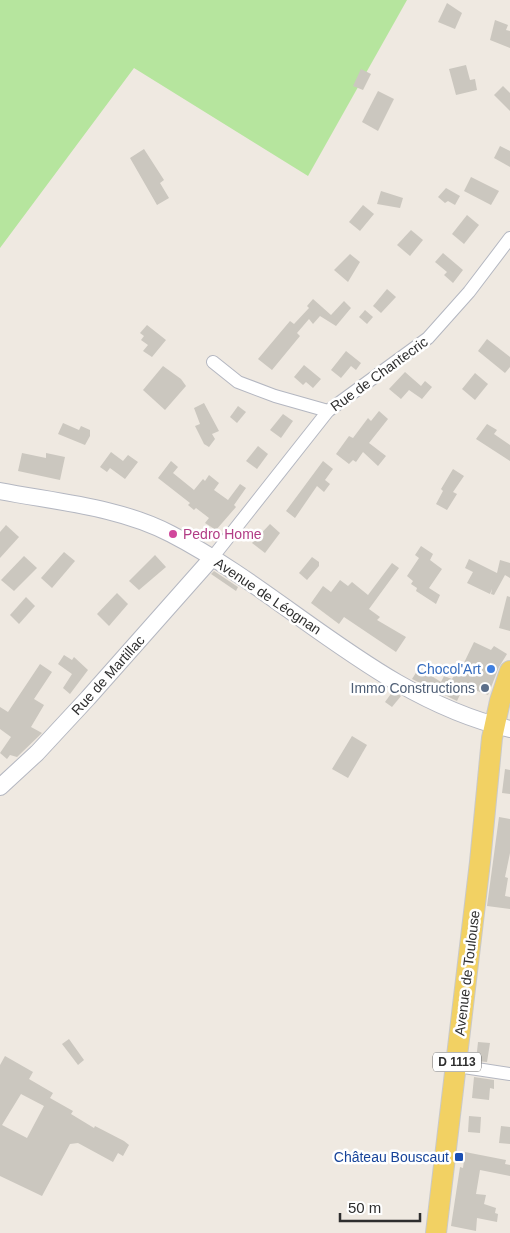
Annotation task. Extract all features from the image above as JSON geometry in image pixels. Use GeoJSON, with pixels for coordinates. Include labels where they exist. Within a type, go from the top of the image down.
{"type":"FeatureCollection","features":[{"type":"Feature","properties":{"kind":"main road","name":"D 1113"},"geometry":{"type":"LineString","coordinates":[[502,727],[510,671]]}},
{"type":"Feature","properties":{"kind":"main road","name":"Avenue de Toulouse"},"geometry":{"type":"LineString","coordinates":[[436,1233],[483,833],[502,727]]}},
{"type":"Feature","properties":{"kind":"street","name":"Rue de Chantecric"},"geometry":{"type":"LineString","coordinates":[[212,558],[328,411],[428,338],[463,300],[510,238]]}},
{"type":"Feature","properties":{"kind":"street"},"geometry":{"type":"LineString","coordinates":[[213,362],[238,382],[275,396],[328,411]]}},
{"type":"Feature","properties":{"kind":"street","name":"Avenue de Léognan"},"geometry":{"type":"LineString","coordinates":[[0,491],[127,517],[169,533],[212,558],[384,675],[434,703],[502,727]]}},
{"type":"Feature","properties":{"kind":"street","name":"Rue de Martillac"},"geometry":{"type":"LineString","coordinates":[[0,787],[37,753],[88,698],[212,558]]}},
{"type":"Feature","properties":{"kind":"street"},"geometry":{"type":"LineString","coordinates":[[457,1066],[510,1074]]}},
{"type":"Feature","properties":{"kind":"green space"},"geometry":{"type":"Polygon","coordinates":[[[0,0],[407,0],[308,176],[134,68],[0,248],[0,0]]]}},
{"type":"Feature","properties":{"kind":"building"},"geometry":{"type":"Polygon","coordinates":[[[447,3],[462,13],[455,29],[438,22],[447,3]]]}},
{"type":"Feature","properties":{"kind":"building"},"geometry":{"type":"Polygon","coordinates":[[[495,20],[508,25],[506,30],[510,31],[510,48],[490,40],[495,20]]]}},
{"type":"Feature","properties":{"kind":"building"},"geometry":{"type":"Polygon","coordinates":[[[466,65],[470,80],[475,79],[477,90],[456,95],[449,69],[466,65]]]}},
{"type":"Feature","properties":{"kind":"building"},"geometry":{"type":"Polygon","coordinates":[[[361,69],[371,74],[363,90],[353,86],[361,69]]]}},
{"type":"Feature","properties":{"kind":"building"},"geometry":{"type":"Polygon","coordinates":[[[503,86],[510,93],[510,111],[494,95],[503,86]]]}},
{"type":"Feature","properties":{"kind":"building"},"geometry":{"type":"Polygon","coordinates":[[[378,91],[394,99],[378,131],[362,122],[378,91]]]}},
{"type":"Feature","properties":{"kind":"building"},"geometry":{"type":"Polygon","coordinates":[[[500,146],[510,151],[510,167],[494,158],[500,146]]]}},
{"type":"Feature","properties":{"kind":"building"},"geometry":{"type":"Polygon","coordinates":[[[144,149],[164,180],[160,183],[169,198],[157,205],[130,158],[144,149]]]}},
{"type":"Feature","properties":{"kind":"building"},"geometry":{"type":"Polygon","coordinates":[[[471,177],[499,191],[491,205],[464,191],[471,177]]]}},
{"type":"Feature","properties":{"kind":"building"},"geometry":{"type":"Polygon","coordinates":[[[446,188],[460,196],[455,205],[448,201],[445,203],[438,197],[446,188]]]}},
{"type":"Feature","properties":{"kind":"building"},"geometry":{"type":"Polygon","coordinates":[[[381,191],[403,198],[400,208],[377,204],[381,191]]]}},
{"type":"Feature","properties":{"kind":"building"},"geometry":{"type":"Polygon","coordinates":[[[363,205],[374,214],[360,231],[349,222],[363,205]]]}},
{"type":"Feature","properties":{"kind":"building"},"geometry":{"type":"Polygon","coordinates":[[[467,215],[479,225],[464,244],[452,234],[467,215]]]}},
{"type":"Feature","properties":{"kind":"building"},"geometry":{"type":"Polygon","coordinates":[[[411,230],[423,240],[410,256],[397,245],[411,230]]]}},
{"type":"Feature","properties":{"kind":"building"},"geometry":{"type":"Polygon","coordinates":[[[443,253],[463,270],[453,283],[444,275],[447,272],[435,262],[443,253]]]}},
{"type":"Feature","properties":{"kind":"building"},"geometry":{"type":"Polygon","coordinates":[[[350,254],[360,262],[348,282],[334,270],[350,254]]]}},
{"type":"Feature","properties":{"kind":"building"},"geometry":{"type":"Polygon","coordinates":[[[387,289],[396,297],[381,313],[373,306],[387,289]]]}},
{"type":"Feature","properties":{"kind":"building"},"geometry":{"type":"Polygon","coordinates":[[[313,299],[331,315],[344,301],[351,308],[336,326],[320,316],[313,324],[309,319],[297,333],[300,336],[272,370],[258,359],[290,321],[294,324],[309,308],[307,306],[313,299]]]}},
{"type":"Feature","properties":{"kind":"building"},"geometry":{"type":"Polygon","coordinates":[[[365,310],[373,317],[367,324],[359,317],[365,310]]]}},
{"type":"Feature","properties":{"kind":"building"},"geometry":{"type":"Polygon","coordinates":[[[147,325],[166,340],[152,357],[143,351],[148,345],[141,340],[144,336],[140,333],[147,325]]]}},
{"type":"Feature","properties":{"kind":"building"},"geometry":{"type":"Polygon","coordinates":[[[487,339],[510,357],[510,367],[505,373],[478,351],[487,339]]]}},
{"type":"Feature","properties":{"kind":"building"},"geometry":{"type":"Polygon","coordinates":[[[346,351],[361,363],[356,370],[351,366],[341,378],[331,370],[346,351]]]}},
{"type":"Feature","properties":{"kind":"building"},"geometry":{"type":"Polygon","coordinates":[[[304,365],[321,379],[313,388],[306,382],[303,385],[294,377],[304,365]]]}},
{"type":"Feature","properties":{"kind":"building"},"geometry":{"type":"Polygon","coordinates":[[[163,366],[181,379],[186,386],[165,410],[143,390],[163,366]]]}},
{"type":"Feature","properties":{"kind":"building"},"geometry":{"type":"Polygon","coordinates":[[[405,372],[421,386],[425,381],[432,387],[422,399],[409,390],[401,399],[389,389],[405,372]]]}},
{"type":"Feature","properties":{"kind":"building"},"geometry":{"type":"Polygon","coordinates":[[[475,373],[488,384],[475,400],[462,389],[475,373]]]}},
{"type":"Feature","properties":{"kind":"building"},"geometry":{"type":"Polygon","coordinates":[[[204,403],[219,431],[212,434],[215,439],[209,447],[204,444],[195,426],[200,424],[194,408],[204,403]]]}},
{"type":"Feature","properties":{"kind":"building"},"geometry":{"type":"Polygon","coordinates":[[[238,406],[246,412],[237,423],[230,417],[238,406]]]}},
{"type":"Feature","properties":{"kind":"building"},"geometry":{"type":"Polygon","coordinates":[[[379,411],[388,419],[369,443],[386,456],[378,466],[363,452],[356,462],[353,460],[349,464],[336,454],[349,436],[353,438],[368,418],[371,421],[379,411]]]}},
{"type":"Feature","properties":{"kind":"building"},"geometry":{"type":"Polygon","coordinates":[[[283,414],[293,421],[281,438],[270,430],[283,414]]]}},
{"type":"Feature","properties":{"kind":"building"},"geometry":{"type":"Polygon","coordinates":[[[63,423],[79,430],[81,426],[90,430],[90,436],[85,445],[58,434],[63,423]]]}},
{"type":"Feature","properties":{"kind":"building"},"geometry":{"type":"Polygon","coordinates":[[[487,424],[497,430],[494,434],[510,445],[510,461],[476,439],[487,424]]]}},
{"type":"Feature","properties":{"kind":"building"},"geometry":{"type":"Polygon","coordinates":[[[258,446],[268,454],[257,469],[246,461],[258,446]]]}},
{"type":"Feature","properties":{"kind":"building"},"geometry":{"type":"Polygon","coordinates":[[[111,452],[123,461],[128,455],[138,462],[125,479],[110,468],[107,472],[100,467],[111,452]]]}},
{"type":"Feature","properties":{"kind":"building"},"geometry":{"type":"Polygon","coordinates":[[[22,453],[46,458],[46,453],[65,457],[60,480],[18,471],[22,453]]]}},
{"type":"Feature","properties":{"kind":"building"},"geometry":{"type":"Polygon","coordinates":[[[171,461],[178,467],[173,473],[194,490],[209,475],[219,483],[214,490],[228,500],[240,484],[246,488],[234,505],[236,507],[216,530],[205,523],[209,518],[196,508],[194,510],[188,505],[190,503],[158,478],[171,461]]]}},
{"type":"Feature","properties":{"kind":"building"},"geometry":{"type":"Polygon","coordinates":[[[323,461],[333,469],[325,480],[330,484],[324,492],[317,486],[295,518],[286,511],[323,461]]]}},
{"type":"Feature","properties":{"kind":"building"},"geometry":{"type":"Polygon","coordinates":[[[453,469],[464,476],[453,492],[457,494],[447,510],[436,504],[443,491],[441,489],[453,469]]]}},
{"type":"Feature","properties":{"kind":"building"},"geometry":{"type":"Polygon","coordinates":[[[270,524],[280,533],[265,553],[252,543],[270,524]]]}},
{"type":"Feature","properties":{"kind":"building"},"geometry":{"type":"Polygon","coordinates":[[[6,525],[19,537],[0,558],[0,532],[6,525]]]}},
{"type":"Feature","properties":{"kind":"building"},"geometry":{"type":"Polygon","coordinates":[[[421,546],[433,554],[430,560],[442,569],[429,588],[440,595],[436,604],[416,591],[417,588],[411,584],[413,581],[407,576],[419,558],[415,555],[421,546]]]}},
{"type":"Feature","properties":{"kind":"building"},"geometry":{"type":"Polygon","coordinates":[[[64,552],[75,561],[52,588],[41,578],[64,552]]]}},
{"type":"Feature","properties":{"kind":"building"},"geometry":{"type":"Polygon","coordinates":[[[155,555],[166,567],[139,590],[129,581],[155,555]]]}},
{"type":"Feature","properties":{"kind":"building"},"geometry":{"type":"Polygon","coordinates":[[[24,556],[37,568],[14,591],[1,580],[24,556]]]}},
{"type":"Feature","properties":{"kind":"building"},"geometry":{"type":"Polygon","coordinates":[[[312,557],[319,562],[319,566],[307,580],[299,573],[312,557]]]}},
{"type":"Feature","properties":{"kind":"building"},"geometry":{"type":"Polygon","coordinates":[[[469,559],[497,573],[500,560],[510,563],[510,578],[505,575],[494,595],[491,594],[492,589],[490,594],[467,583],[473,572],[465,568],[469,559]]]}},
{"type":"Feature","properties":{"kind":"building"},"geometry":{"type":"Polygon","coordinates":[[[392,563],[399,568],[369,609],[380,617],[377,620],[406,637],[396,652],[344,617],[339,624],[311,603],[323,586],[331,592],[340,580],[348,586],[352,582],[368,595],[392,563]]]}},
{"type":"Feature","properties":{"kind":"building"},"geometry":{"type":"Polygon","coordinates":[[[214,571],[238,587],[236,591],[211,574],[214,571]]]}},
{"type":"Feature","properties":{"kind":"building"},"geometry":{"type":"Polygon","coordinates":[[[117,593],[128,604],[109,626],[97,614],[117,593]]]}},
{"type":"Feature","properties":{"kind":"building"},"geometry":{"type":"Polygon","coordinates":[[[507,596],[510,597],[510,631],[499,628],[507,596]]]}},
{"type":"Feature","properties":{"kind":"building"},"geometry":{"type":"Polygon","coordinates":[[[26,597],[35,606],[19,624],[10,615],[26,597]]]}},
{"type":"Feature","properties":{"kind":"building"},"geometry":{"type":"Polygon","coordinates":[[[474,642],[491,650],[494,646],[507,654],[499,667],[488,695],[464,686],[457,701],[412,679],[419,668],[441,682],[444,676],[452,679],[459,666],[462,667],[474,642]]]}},
{"type":"Feature","properties":{"kind":"building"},"geometry":{"type":"Polygon","coordinates":[[[64,655],[72,660],[74,657],[88,670],[70,694],[63,688],[72,674],[58,664],[64,655]]]}},
{"type":"Feature","properties":{"kind":"building"},"geometry":{"type":"Polygon","coordinates":[[[40,664],[52,672],[34,699],[44,705],[31,727],[42,733],[17,757],[10,755],[7,759],[0,753],[11,737],[0,729],[0,707],[8,712],[40,664]]]}},
{"type":"Feature","properties":{"kind":"building"},"geometry":{"type":"Polygon","coordinates":[[[393,691],[401,696],[392,707],[385,702],[393,691]]]}},
{"type":"Feature","properties":{"kind":"building"},"geometry":{"type":"Polygon","coordinates":[[[352,736],[367,745],[348,778],[332,769],[352,736]]]}},
{"type":"Feature","properties":{"kind":"building"},"geometry":{"type":"Polygon","coordinates":[[[505,769],[510,770],[510,794],[502,793],[505,769]]]}},
{"type":"Feature","properties":{"kind":"building"},"geometry":{"type":"Polygon","coordinates":[[[499,817],[510,819],[510,853],[505,877],[508,878],[505,896],[510,897],[510,909],[487,906],[499,817]]]}},
{"type":"Feature","properties":{"kind":"building"},"geometry":{"type":"Polygon","coordinates":[[[69,1039],[84,1060],[78,1065],[62,1044],[69,1039]]]}},
{"type":"Feature","properties":{"kind":"building"},"geometry":{"type":"Polygon","coordinates":[[[478,1042],[490,1043],[487,1062],[476,1061],[478,1042]]]}},
{"type":"Feature","properties":{"kind":"building"},"geometry":{"type":"Polygon","coordinates":[[[5,1056],[33,1072],[29,1079],[53,1093],[50,1098],[73,1111],[71,1114],[94,1128],[95,1126],[129,1145],[123,1156],[118,1153],[113,1162],[78,1143],[70,1144],[42,1196],[0,1176],[0,1065],[5,1056]],[[21,1094],[2,1125],[27,1138],[44,1106],[21,1094]]]}},
{"type":"Feature","properties":{"kind":"building"},"geometry":{"type":"Polygon","coordinates":[[[474,1077],[494,1080],[494,1089],[490,1088],[489,1100],[472,1098],[474,1077]]]}},
{"type":"Feature","properties":{"kind":"building"},"geometry":{"type":"Polygon","coordinates":[[[469,1116],[481,1117],[480,1133],[468,1132],[469,1116]]]}},
{"type":"Feature","properties":{"kind":"building"},"geometry":{"type":"Polygon","coordinates":[[[501,1126],[510,1127],[510,1144],[499,1143],[501,1126]]]}},
{"type":"Feature","properties":{"kind":"building"},"geometry":{"type":"Polygon","coordinates":[[[465,1152],[506,1160],[505,1164],[510,1165],[510,1176],[480,1170],[476,1194],[486,1195],[484,1204],[496,1208],[495,1213],[498,1214],[497,1222],[477,1218],[476,1231],[451,1226],[460,1167],[463,1168],[465,1152]]]}},
{"type":"Feature","properties":{"kind":"place","name":"Pedro Home"},"geometry":{"type":"Point","coordinates":[173,534]}},
{"type":"Feature","properties":{"kind":"place","name":"Chocol'Art"},"geometry":{"type":"Point","coordinates":[491,669]}},
{"type":"Feature","properties":{"kind":"place","name":"Immo Constructions"},"geometry":{"type":"Point","coordinates":[485,688]}},
{"type":"Feature","properties":{"kind":"place","name":"Château Bouscaut"},"geometry":{"type":"Point","coordinates":[459,1157]}}]}
